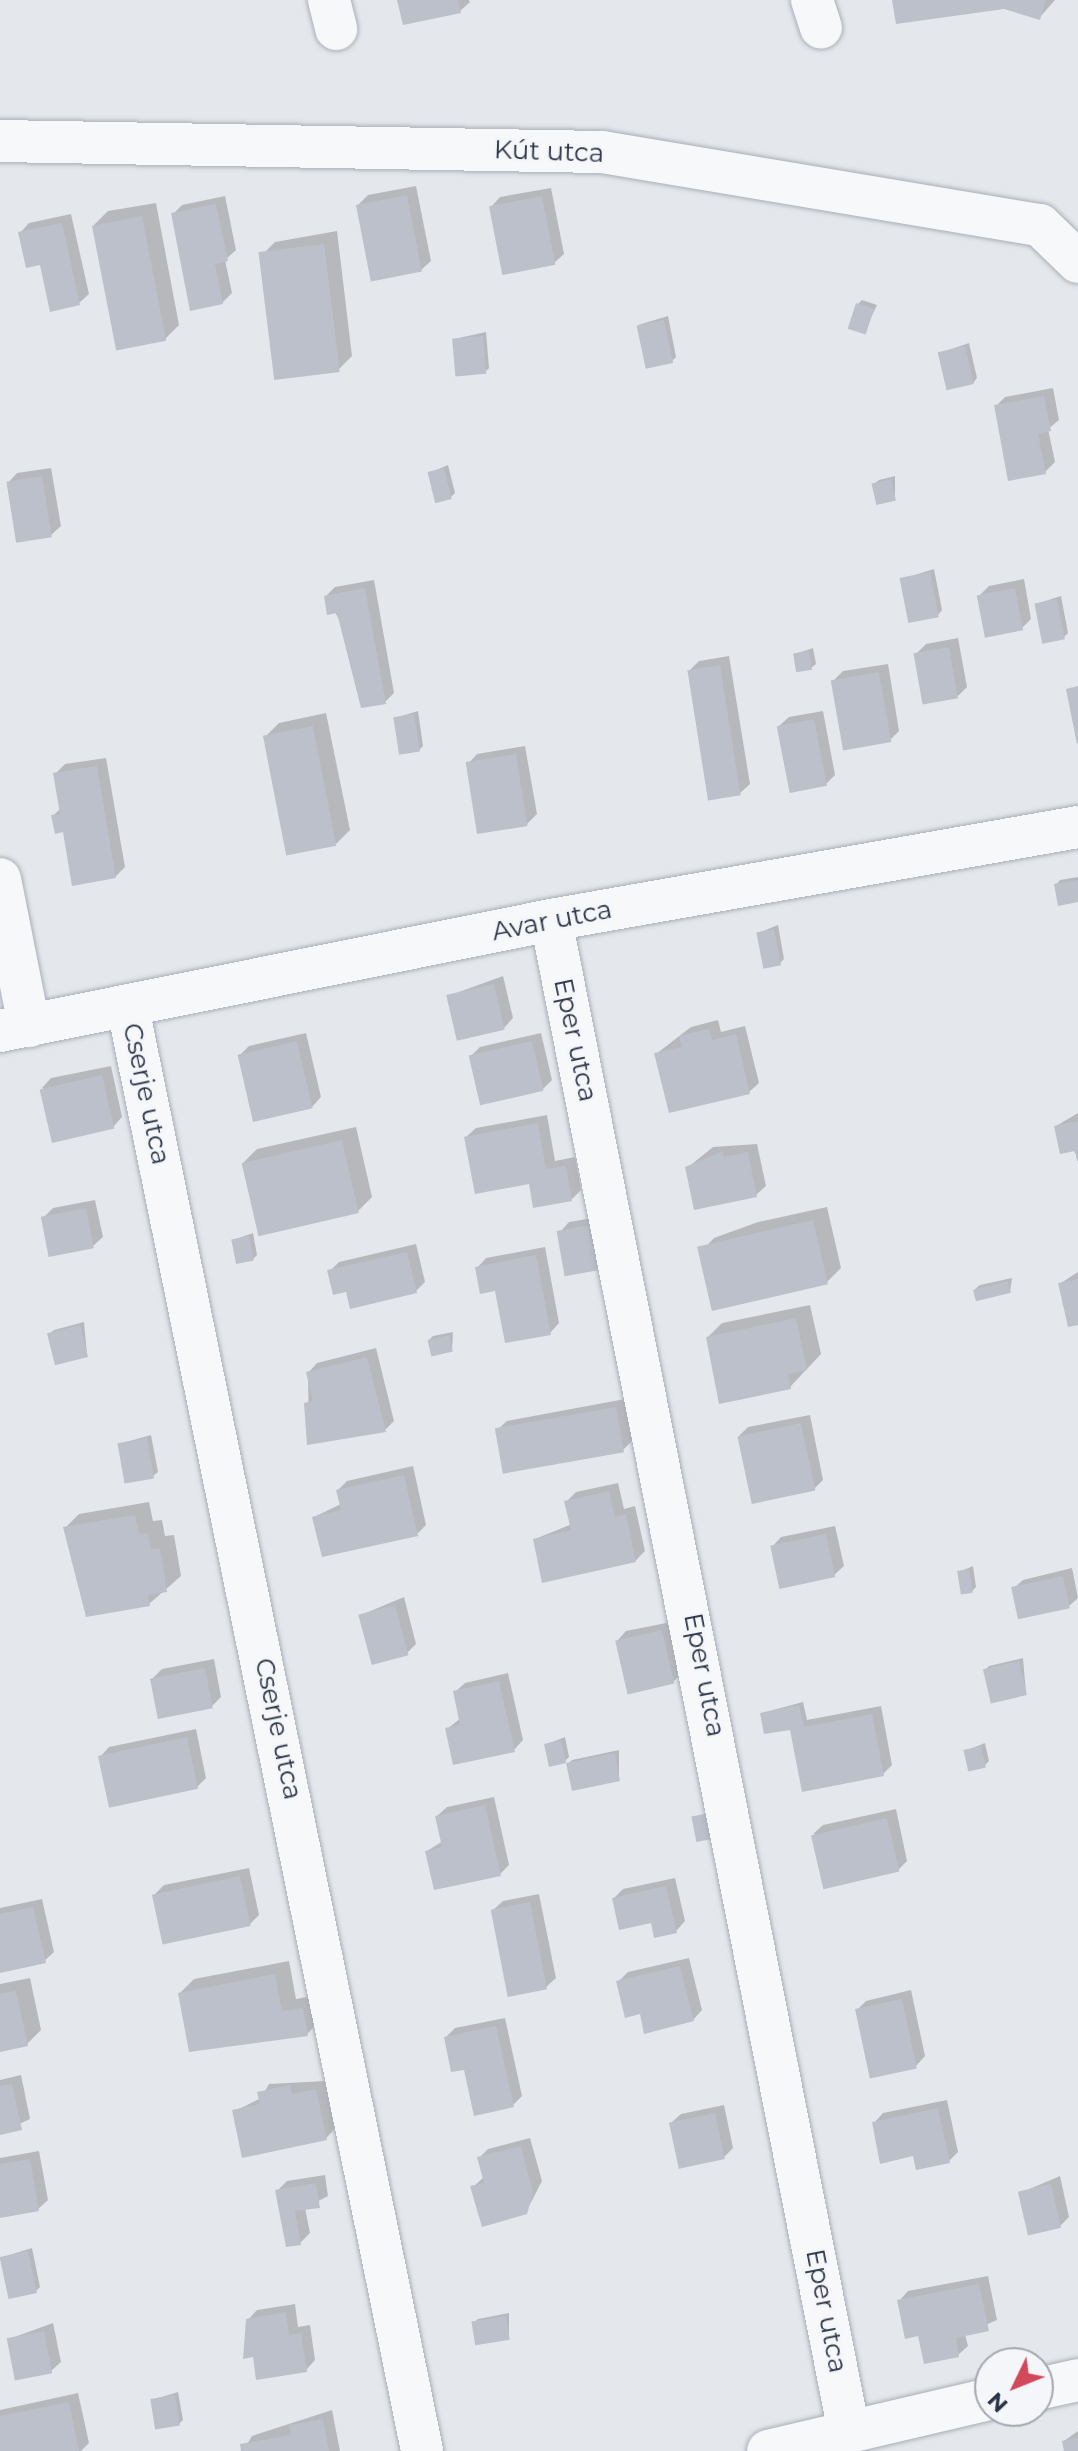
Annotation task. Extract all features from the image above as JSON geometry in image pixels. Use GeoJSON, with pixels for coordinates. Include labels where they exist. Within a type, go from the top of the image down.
{"type":"FeatureCollection","features":[{"type":"Feature","properties":{"kind":"street","name":"Kút utca"},"geometry":{"type":"LineString","coordinates":[[0,141],[602,152],[1040,225],[1078,262]]}},
{"type":"Feature","properties":{"kind":"street","name":"Avar utca"},"geometry":{"type":"LineString","coordinates":[[14,1028],[128,1008],[551,920],[1078,827]]}},
{"type":"Feature","properties":{"kind":"street"},"geometry":{"type":"LineString","coordinates":[[0,879],[14,1028]]}},
{"type":"Feature","properties":{"kind":"street","name":"Eper utca"},"geometry":{"type":"LineString","coordinates":[[551,920],[871,2435]]}},
{"type":"Feature","properties":{"kind":"street","name":"Cserje utca"},"geometry":{"type":"LineString","coordinates":[[128,1008],[422,2451]]}},
{"type":"Feature","properties":{"kind":"street"},"geometry":{"type":"LineString","coordinates":[[1054,2385],[1078,2380]]}},
{"type":"Feature","properties":{"kind":"street"},"geometry":{"type":"LineString","coordinates":[[768,2451],[871,2435],[974,2404]]}},
{"type":"Feature","properties":{"kind":"building"},"geometry":{"type":"Polygon","coordinates":[[[397,0],[458,0],[461,13],[403,25],[397,0]]]}},
{"type":"Feature","properties":{"kind":"building"},"geometry":{"type":"Polygon","coordinates":[[[892,0],[1046,0],[1040,20],[1004,9],[896,24],[892,0]]]}},
{"type":"Feature","properties":{"kind":"building"},"geometry":{"type":"Polygon","coordinates":[[[407,195],[422,272],[371,281],[356,205],[407,195]]]}},
{"type":"Feature","properties":{"kind":"building"},"geometry":{"type":"Polygon","coordinates":[[[542,196],[555,265],[502,275],[489,206],[542,196]]]}},
{"type":"Feature","properties":{"kind":"building"},"geometry":{"type":"Polygon","coordinates":[[[216,204],[228,261],[215,264],[223,304],[190,311],[171,213],[216,204]]]}},
{"type":"Feature","properties":{"kind":"building"},"geometry":{"type":"Polygon","coordinates":[[[142,216],[166,341],[116,350],[92,226],[142,216]]]}},
{"type":"Feature","properties":{"kind":"building"},"geometry":{"type":"Polygon","coordinates":[[[62,223],[80,305],[50,312],[40,265],[26,268],[18,232],[62,223]]]}},
{"type":"Feature","properties":{"kind":"building"},"geometry":{"type":"Polygon","coordinates":[[[324,244],[340,372],[274,380],[258,252],[324,244]]]}},
{"type":"Feature","properties":{"kind":"building"},"geometry":{"type":"Polygon","coordinates":[[[856,303],[874,309],[866,335],[848,329],[856,303]]]}},
{"type":"Feature","properties":{"kind":"building"},"geometry":{"type":"Polygon","coordinates":[[[664,320],[673,363],[646,369],[637,326],[664,320]]]}},
{"type":"Feature","properties":{"kind":"building"},"geometry":{"type":"Polygon","coordinates":[[[483,336],[486,374],[455,377],[452,339],[483,336]]]}},
{"type":"Feature","properties":{"kind":"building"},"geometry":{"type":"Polygon","coordinates":[[[965,346],[974,384],[946,390],[938,352],[965,346]]]}},
{"type":"Feature","properties":{"kind":"building"},"geometry":{"type":"Polygon","coordinates":[[[1044,396],[1051,431],[1038,434],[1046,474],[1008,481],[994,405],[1044,396]]]}},
{"type":"Feature","properties":{"kind":"building"},"geometry":{"type":"Polygon","coordinates":[[[444,468],[452,499],[435,503],[428,472],[444,468]]]}},
{"type":"Feature","properties":{"kind":"building"},"geometry":{"type":"Polygon","coordinates":[[[42,476],[52,537],[16,543],[6,482],[42,476]]]}},
{"type":"Feature","properties":{"kind":"building"},"geometry":{"type":"Polygon","coordinates":[[[891,479],[896,500],[876,505],[872,483],[891,479]]]}},
{"type":"Feature","properties":{"kind":"building"},"geometry":{"type":"Polygon","coordinates":[[[930,572],[939,617],[908,623],[900,578],[930,572]]]}},
{"type":"Feature","properties":{"kind":"building"},"geometry":{"type":"Polygon","coordinates":[[[365,588],[386,704],[361,708],[337,613],[327,615],[324,596],[365,588]]]}},
{"type":"Feature","properties":{"kind":"building"},"geometry":{"type":"Polygon","coordinates":[[[1015,588],[1023,630],[985,638],[977,595],[1015,588]]]}},
{"type":"Feature","properties":{"kind":"building"},"geometry":{"type":"Polygon","coordinates":[[[1057,599],[1065,639],[1042,644],[1034,603],[1057,599]]]}},
{"type":"Feature","properties":{"kind":"building"},"geometry":{"type":"Polygon","coordinates":[[[949,647],[958,698],[923,704],[914,653],[949,647]]]}},
{"type":"Feature","properties":{"kind":"building"},"geometry":{"type":"Polygon","coordinates":[[[809,651],[812,670],[796,672],[793,654],[809,651]]]}},
{"type":"Feature","properties":{"kind":"building"},"geometry":{"type":"Polygon","coordinates":[[[720,665],[741,795],[708,801],[687,670],[720,665]]]}},
{"type":"Feature","properties":{"kind":"building"},"geometry":{"type":"Polygon","coordinates":[[[879,672],[891,742],[843,750],[831,681],[879,672]]]}},
{"type":"Feature","properties":{"kind":"building"},"geometry":{"type":"Polygon","coordinates":[[[1078,686],[1078,743],[1077,744],[1066,689],[1078,686]]]}},
{"type":"Feature","properties":{"kind":"building"},"geometry":{"type":"Polygon","coordinates":[[[414,714],[420,752],[399,755],[393,717],[414,714]]]}},
{"type":"Feature","properties":{"kind":"building"},"geometry":{"type":"Polygon","coordinates":[[[814,719],[827,786],[790,793],[777,726],[814,719]]]}},
{"type":"Feature","properties":{"kind":"building"},"geometry":{"type":"Polygon","coordinates":[[[313,726],[336,846],[286,855],[263,736],[313,726]]]}},
{"type":"Feature","properties":{"kind":"building"},"geometry":{"type":"Polygon","coordinates":[[[516,754],[527,826],[477,834],[466,762],[516,754]]]}},
{"type":"Feature","properties":{"kind":"building"},"geometry":{"type":"Polygon","coordinates":[[[97,766],[116,878],[72,886],[63,832],[55,834],[51,815],[60,814],[53,773],[97,766]]]}},
{"type":"Feature","properties":{"kind":"building"},"geometry":{"type":"Polygon","coordinates":[[[1078,880],[1078,902],[1058,906],[1054,884],[1078,880]]]}},
{"type":"Feature","properties":{"kind":"building"},"geometry":{"type":"Polygon","coordinates":[[[774,929],[781,965],[763,969],[756,932],[774,929]]]}},
{"type":"Feature","properties":{"kind":"building"},"geometry":{"type":"Polygon","coordinates":[[[494,984],[505,1030],[457,1041],[446,995],[494,984]]]}},
{"type":"Feature","properties":{"kind":"building"},"geometry":{"type":"Polygon","coordinates":[[[709,1029],[712,1040],[736,1034],[750,1094],[669,1113],[654,1053],[682,1047],[679,1036],[709,1029]]]}},
{"type":"Feature","properties":{"kind":"building"},"geometry":{"type":"Polygon","coordinates":[[[297,1041],[313,1108],[253,1122],[238,1055],[297,1041]]]}},
{"type":"Feature","properties":{"kind":"building"},"geometry":{"type":"Polygon","coordinates":[[[532,1041],[543,1091],[480,1105],[469,1056],[532,1041]]]}},
{"type":"Feature","properties":{"kind":"building"},"geometry":{"type":"Polygon","coordinates":[[[102,1075],[114,1129],[52,1143],[40,1089],[102,1075]]]}},
{"type":"Feature","properties":{"kind":"building"},"geometry":{"type":"Polygon","coordinates":[[[1078,1121],[1077,1161],[1075,1151],[1060,1154],[1054,1126],[1078,1121]]]}},
{"type":"Feature","properties":{"kind":"building"},"geometry":{"type":"Polygon","coordinates":[[[538,1123],[546,1169],[566,1166],[572,1201],[533,1208],[529,1184],[475,1194],[464,1137],[538,1123]]]}},
{"type":"Feature","properties":{"kind":"building"},"geometry":{"type":"Polygon","coordinates":[[[342,1140],[359,1213],[259,1236],[242,1163],[342,1140]]]}},
{"type":"Feature","properties":{"kind":"building"},"geometry":{"type":"Polygon","coordinates":[[[723,1151],[724,1157],[748,1152],[757,1197],[694,1210],[685,1167],[723,1151]]]}},
{"type":"Feature","properties":{"kind":"building"},"geometry":{"type":"Polygon","coordinates":[[[86,1208],[94,1248],[49,1257],[41,1217],[86,1208]]]}},
{"type":"Feature","properties":{"kind":"building"},"geometry":{"type":"Polygon","coordinates":[[[813,1220],[828,1284],[712,1311],[697,1247],[813,1220]]]}},
{"type":"Feature","properties":{"kind":"building"},"geometry":{"type":"Polygon","coordinates":[[[596,1224],[604,1269],[565,1276],[557,1231],[596,1224]]]}},
{"type":"Feature","properties":{"kind":"building"},"geometry":{"type":"Polygon","coordinates":[[[249,1236],[254,1261],[236,1264],[231,1239],[249,1236]]]}},
{"type":"Feature","properties":{"kind":"building"},"geometry":{"type":"Polygon","coordinates":[[[407,1252],[417,1293],[350,1309],[346,1292],[333,1295],[327,1270],[407,1252]]]}},
{"type":"Feature","properties":{"kind":"building"},"geometry":{"type":"Polygon","coordinates":[[[536,1255],[551,1335],[505,1343],[495,1291],[480,1294],[475,1267],[536,1255]]]}},
{"type":"Feature","properties":{"kind":"building"},"geometry":{"type":"Polygon","coordinates":[[[1078,1279],[1078,1325],[1068,1327],[1058,1283],[1078,1279]]]}},
{"type":"Feature","properties":{"kind":"building"},"geometry":{"type":"Polygon","coordinates":[[[1008,1281],[1011,1293],[976,1301],[973,1290],[1008,1281]]]}},
{"type":"Feature","properties":{"kind":"building"},"geometry":{"type":"Polygon","coordinates":[[[796,1318],[807,1370],[788,1374],[791,1389],[719,1404],[706,1337],[796,1318]]]}},
{"type":"Feature","properties":{"kind":"building"},"geometry":{"type":"Polygon","coordinates":[[[80,1325],[88,1357],[55,1365],[47,1333],[80,1325]]]}},
{"type":"Feature","properties":{"kind":"building"},"geometry":{"type":"Polygon","coordinates":[[[449,1335],[453,1352],[431,1357],[428,1340],[449,1335]]]}},
{"type":"Feature","properties":{"kind":"building"},"geometry":{"type":"Polygon","coordinates":[[[367,1357],[386,1432],[307,1445],[304,1403],[313,1401],[306,1372],[367,1357]]]}},
{"type":"Feature","properties":{"kind":"building"},"geometry":{"type":"Polygon","coordinates":[[[616,1407],[624,1452],[503,1474],[495,1428],[616,1407]]]}},
{"type":"Feature","properties":{"kind":"building"},"geometry":{"type":"Polygon","coordinates":[[[801,1423],[815,1490],[752,1504],[737,1437],[801,1423]]]}},
{"type":"Feature","properties":{"kind":"building"},"geometry":{"type":"Polygon","coordinates":[[[147,1438],[154,1478],[125,1484],[117,1443],[147,1438]]]}},
{"type":"Feature","properties":{"kind":"building"},"geometry":{"type":"Polygon","coordinates":[[[404,1475],[418,1536],[322,1557],[312,1517],[341,1510],[336,1490],[404,1475]]]}},
{"type":"Feature","properties":{"kind":"building"},"geometry":{"type":"Polygon","coordinates":[[[609,1491],[615,1517],[626,1514],[636,1562],[542,1583],[533,1539],[571,1530],[564,1501],[609,1491]]]}},
{"type":"Feature","properties":{"kind":"building"},"geometry":{"type":"Polygon","coordinates":[[[135,1515],[139,1534],[148,1533],[151,1549],[160,1548],[167,1592],[148,1595],[150,1606],[86,1617],[63,1527],[135,1515]]]}},
{"type":"Feature","properties":{"kind":"building"},"geometry":{"type":"Polygon","coordinates":[[[826,1534],[835,1577],[779,1589],[770,1546],[826,1534]]]}},
{"type":"Feature","properties":{"kind":"building"},"geometry":{"type":"Polygon","coordinates":[[[969,1569],[973,1593],[961,1595],[957,1571],[969,1569]]]}},
{"type":"Feature","properties":{"kind":"building"},"geometry":{"type":"Polygon","coordinates":[[[1063,1576],[1070,1608],[1018,1619],[1011,1587],[1063,1576]]]}},
{"type":"Feature","properties":{"kind":"building"},"geometry":{"type":"Polygon","coordinates":[[[395,1605],[408,1655],[372,1665],[358,1615],[395,1605]]]}},
{"type":"Feature","properties":{"kind":"building"},"geometry":{"type":"Polygon","coordinates":[[[662,1630],[674,1684],[628,1694],[615,1641],[662,1630]]]}},
{"type":"Feature","properties":{"kind":"building"},"geometry":{"type":"Polygon","coordinates":[[[1019,1661],[1027,1695],[991,1703],[983,1669],[1019,1661]]]}},
{"type":"Feature","properties":{"kind":"building"},"geometry":{"type":"Polygon","coordinates":[[[205,1668],[213,1708],[158,1719],[150,1679],[205,1668]]]}},
{"type":"Feature","properties":{"kind":"building"},"geometry":{"type":"Polygon","coordinates":[[[499,1681],[515,1752],[453,1765],[445,1728],[460,1725],[453,1691],[499,1681]]]}},
{"type":"Feature","properties":{"kind":"building"},"geometry":{"type":"Polygon","coordinates":[[[799,1705],[804,1727],[872,1714],[884,1776],[802,1792],[790,1730],[764,1734],[760,1713],[799,1705]]]}},
{"type":"Feature","properties":{"kind":"building"},"geometry":{"type":"Polygon","coordinates":[[[187,1737],[198,1789],[109,1808],[98,1756],[187,1737]]]}},
{"type":"Feature","properties":{"kind":"building"},"geometry":{"type":"Polygon","coordinates":[[[561,1740],[566,1763],[549,1767],[544,1744],[561,1740]]]}},
{"type":"Feature","properties":{"kind":"building"},"geometry":{"type":"Polygon","coordinates":[[[981,1746],[986,1767],[968,1771],[963,1750],[981,1746]]]}},
{"type":"Feature","properties":{"kind":"building"},"geometry":{"type":"Polygon","coordinates":[[[615,1753],[620,1781],[572,1791],[566,1763],[615,1753]]]}},
{"type":"Feature","properties":{"kind":"building"},"geometry":{"type":"Polygon","coordinates":[[[485,1805],[501,1876],[434,1890],[425,1851],[442,1847],[435,1816],[485,1805]]]}},
{"type":"Feature","properties":{"kind":"building"},"geometry":{"type":"Polygon","coordinates":[[[715,1812],[720,1838],[696,1842],[691,1817],[715,1812]]]}},
{"type":"Feature","properties":{"kind":"building"},"geometry":{"type":"Polygon","coordinates":[[[887,1818],[899,1872],[823,1889],[811,1836],[887,1818]]]}},
{"type":"Feature","properties":{"kind":"building"},"geometry":{"type":"Polygon","coordinates":[[[240,1876],[251,1926],[163,1945],[152,1895],[240,1876]]]}},
{"type":"Feature","properties":{"kind":"building"},"geometry":{"type":"Polygon","coordinates":[[[666,1886],[677,1933],[654,1938],[651,1923],[619,1930],[612,1898],[666,1886]]]}},
{"type":"Feature","properties":{"kind":"building"},"geometry":{"type":"Polygon","coordinates":[[[530,1902],[547,1989],[508,1997],[491,1910],[530,1902]]]}},
{"type":"Feature","properties":{"kind":"building"},"geometry":{"type":"Polygon","coordinates":[[[33,1907],[46,1963],[0,1973],[0,1914],[33,1907]]]}},
{"type":"Feature","properties":{"kind":"building"},"geometry":{"type":"Polygon","coordinates":[[[680,1966],[694,2021],[644,2034],[640,2014],[625,2018],[616,1981],[680,1966]]]}},
{"type":"Feature","properties":{"kind":"building"},"geometry":{"type":"Polygon","coordinates":[[[275,1974],[282,2011],[303,2008],[308,2036],[189,2052],[178,1993],[275,1974]]]}},
{"type":"Feature","properties":{"kind":"building"},"geometry":{"type":"Polygon","coordinates":[[[16,1991],[28,2046],[0,2052],[0,1994],[16,1991]]]}},
{"type":"Feature","properties":{"kind":"building"},"geometry":{"type":"Polygon","coordinates":[[[902,1999],[917,2068],[870,2078],[855,2009],[902,1999]]]}},
{"type":"Feature","properties":{"kind":"building"},"geometry":{"type":"Polygon","coordinates":[[[496,2026],[514,2107],[474,2116],[464,2070],[451,2072],[444,2037],[496,2026]]]}},
{"type":"Feature","properties":{"kind":"building"},"geometry":{"type":"Polygon","coordinates":[[[12,2084],[22,2130],[0,2135],[0,2086],[12,2084]]]}},
{"type":"Feature","properties":{"kind":"building"},"geometry":{"type":"Polygon","coordinates":[[[290,2085],[292,2094],[316,2089],[327,2140],[242,2158],[232,2110],[260,2104],[257,2092],[290,2085]]]}},
{"type":"Feature","properties":{"kind":"building"},"geometry":{"type":"Polygon","coordinates":[[[938,2108],[950,2163],[916,2170],[913,2156],[880,2164],[872,2122],[938,2108]]]}},
{"type":"Feature","properties":{"kind":"building"},"geometry":{"type":"Polygon","coordinates":[[[715,2113],[725,2159],[679,2169],[669,2123],[715,2113]]]}},
{"type":"Feature","properties":{"kind":"building"},"geometry":{"type":"Polygon","coordinates":[[[521,2146],[533,2192],[527,2214],[482,2227],[470,2186],[484,2183],[477,2157],[521,2146]]]}},
{"type":"Feature","properties":{"kind":"building"},"geometry":{"type":"Polygon","coordinates":[[[30,2159],[39,2211],[0,2218],[0,2164],[30,2159]]]}},
{"type":"Feature","properties":{"kind":"building"},"geometry":{"type":"Polygon","coordinates":[[[316,2183],[320,2208],[295,2211],[301,2245],[286,2247],[275,2190],[316,2183]]]}},
{"type":"Feature","properties":{"kind":"building"},"geometry":{"type":"Polygon","coordinates":[[[1051,2184],[1061,2228],[1028,2235],[1018,2192],[1051,2184]]]}},
{"type":"Feature","properties":{"kind":"building"},"geometry":{"type":"Polygon","coordinates":[[[28,2251],[37,2293],[9,2299],[0,2257],[28,2251]]]}},
{"type":"Feature","properties":{"kind":"building"},"geometry":{"type":"Polygon","coordinates":[[[979,2284],[989,2331],[956,2338],[959,2357],[924,2364],[918,2336],[905,2339],[897,2300],[979,2284]]]}},
{"type":"Feature","properties":{"kind":"building"},"geometry":{"type":"Polygon","coordinates":[[[286,2312],[289,2335],[301,2333],[307,2372],[256,2380],[253,2357],[243,2359],[246,2319],[286,2312]]]}},
{"type":"Feature","properties":{"kind":"building"},"geometry":{"type":"Polygon","coordinates":[[[506,2316],[510,2340],[475,2345],[471,2321],[506,2316]]]}},
{"type":"Feature","properties":{"kind":"building"},"geometry":{"type":"Polygon","coordinates":[[[44,2331],[52,2373],[15,2380],[7,2338],[44,2331]]]}},
{"type":"Feature","properties":{"kind":"building"},"geometry":{"type":"Polygon","coordinates":[[[175,2395],[180,2426],[155,2430],[150,2399],[175,2395]]]}},
{"type":"Feature","properties":{"kind":"building"},"geometry":{"type":"Polygon","coordinates":[[[69,2402],[79,2451],[0,2451],[0,2416],[69,2402]]]}},
{"type":"Feature","properties":{"kind":"building"},"geometry":{"type":"Polygon","coordinates":[[[323,2419],[329,2451],[241,2451],[240,2444],[291,2435],[289,2425],[323,2419]]]}},
{"type":"Feature","properties":{"kind":"building"},"geometry":{"type":"Polygon","coordinates":[[[1078,2437],[1078,2451],[1064,2451],[1062,2441],[1078,2437]]]}}]}
